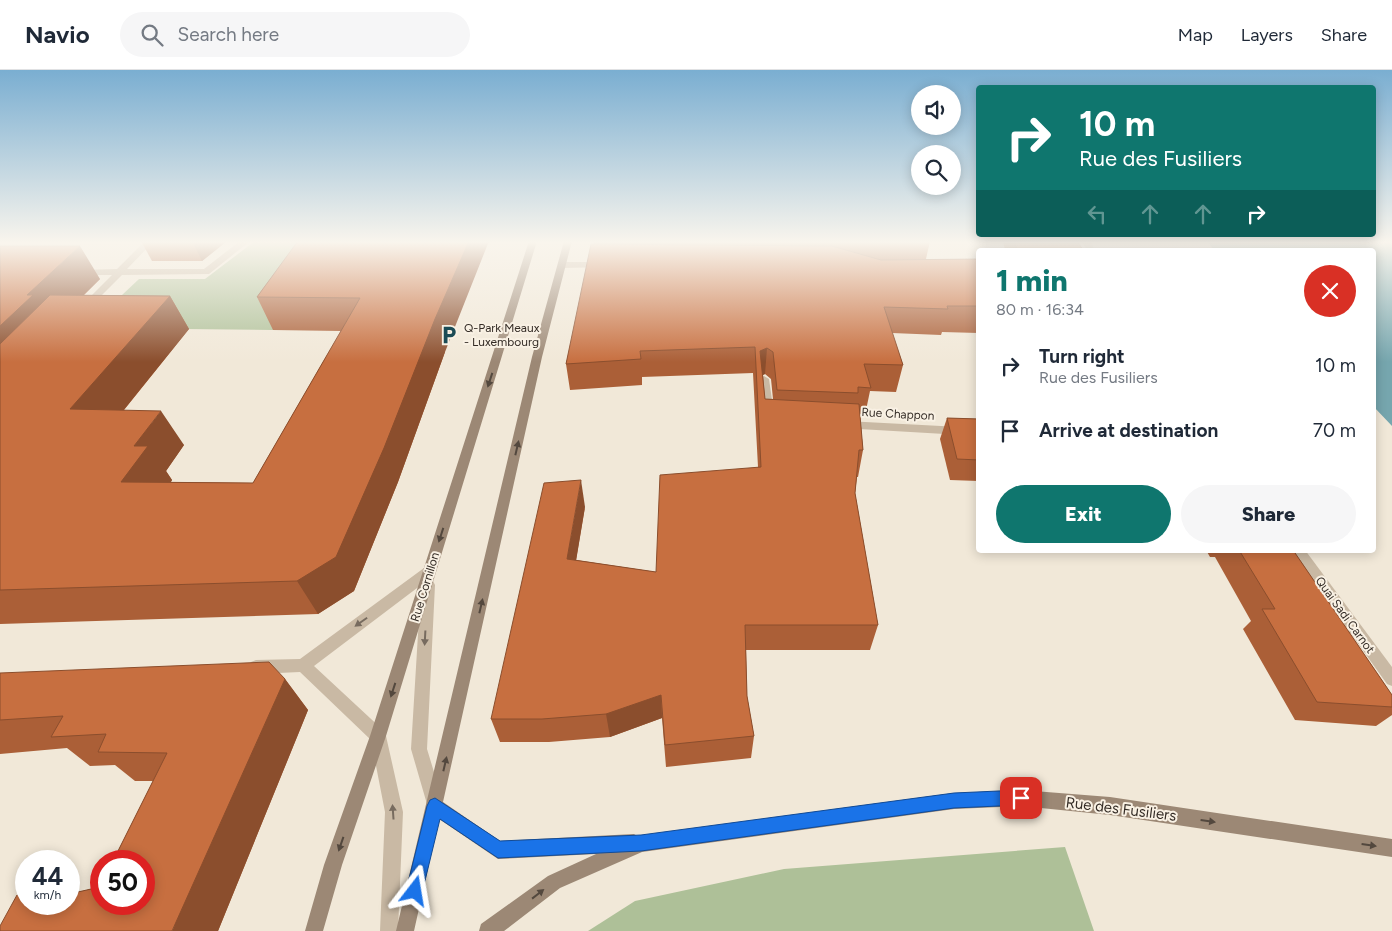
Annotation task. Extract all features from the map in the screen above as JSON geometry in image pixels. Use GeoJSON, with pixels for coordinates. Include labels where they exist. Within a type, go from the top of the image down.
{"type":"FeatureCollection","features":[{"type":"Feature","properties":{"kind":"main road","name":"Rue Cornillon"},"geometry":{"type":"LineString","coordinates":[[314,931],[333,865],[378,736],[520,281]]}},
{"type":"Feature","properties":{"kind":"main road"},"geometry":{"type":"LineString","coordinates":[[405,931],[535,366],[558,281]]}},
{"type":"Feature","properties":{"kind":"main road","name":"Rue des Fusiliers"},"geometry":{"type":"LineString","coordinates":[[435,806],[498,850],[641,843],[954,801],[1021,798],[1110,806],[1392,848]]}},
{"type":"Feature","properties":{"kind":"main road","name":"Rue des Fusiliers"},"geometry":{"type":"LineString","coordinates":[[494,927],[554,882],[641,843]]}},
{"type":"Feature","properties":{"kind":"street"},"geometry":{"type":"LineString","coordinates":[[78,314],[109,281]]}},
{"type":"Feature","properties":{"kind":"street"},"geometry":{"type":"LineString","coordinates":[[764,379],[768,421],[778,422]]}},
{"type":"Feature","properties":{"kind":"street","name":"Rue Chappon"},"geometry":{"type":"LineString","coordinates":[[835,425],[976,432]]}},
{"type":"Feature","properties":{"kind":"street","name":"Quai Sadi Carnot"},"geometry":{"type":"LineString","coordinates":[[1300,553],[1392,680]]}},
{"type":"Feature","properties":{"kind":"street"},"geometry":{"type":"LineString","coordinates":[[245,667],[304,665],[429,572]]}},
{"type":"Feature","properties":{"kind":"street"},"geometry":{"type":"LineString","coordinates":[[429,572],[419,749],[435,806]]}},
{"type":"Feature","properties":{"kind":"street"},"geometry":{"type":"LineString","coordinates":[[304,665],[378,736],[394,812],[389,931]]}},
{"type":"Feature","properties":{"kind":"green space"},"geometry":{"type":"Polygon","coordinates":[[[137,281],[306,281],[273,330],[87,328],[137,281]]]}},
{"type":"Feature","properties":{"kind":"green space"},"geometry":{"type":"Polygon","coordinates":[[[1065,847],[1094,931],[588,931],[635,901],[784,869],[1065,847]]]}},
{"type":"Feature","properties":{"kind":"water"},"geometry":{"type":"Polygon","coordinates":[[[1376,281],[1392,281],[1392,426],[1376,409],[1376,281]]]}},
{"type":"Feature","properties":{"kind":"building"},"geometry":{"type":"Polygon","coordinates":[[[0,281],[42,281],[27,295],[33,295],[0,326],[0,281]]]}},
{"type":"Feature","properties":{"kind":"building"},"geometry":{"type":"Polygon","coordinates":[[[269,281],[451,281],[384,448],[336,557],[297,581],[0,590],[0,344],[50,295],[170,296],[70,409],[161,411],[134,446],[148,446],[121,482],[253,483],[360,298],[257,297],[269,281]]]}},
{"type":"Feature","properties":{"kind":"building"},"geometry":{"type":"Polygon","coordinates":[[[583,281],[976,281],[976,306],[947,306],[948,309],[884,307],[903,365],[864,364],[871,388],[858,387],[858,393],[777,390],[773,352],[767,348],[760,351],[765,399],[859,404],[863,450],[859,450],[855,493],[878,625],[745,625],[747,696],[754,736],[665,745],[661,695],[606,714],[542,719],[491,719],[544,483],[581,480],[567,559],[656,572],[660,475],[761,467],[755,347],[640,351],[641,359],[566,364],[583,281]]]}},
{"type":"Feature","properties":{"kind":"building"},"geometry":{"type":"Polygon","coordinates":[[[947,418],[976,419],[976,460],[957,459],[947,418]]]}},
{"type":"Feature","properties":{"kind":"building"},"geometry":{"type":"Polygon","coordinates":[[[1241,553],[1295,553],[1392,695],[1392,707],[1317,702],[1262,609],[1275,609],[1241,553]]]}},
{"type":"Feature","properties":{"kind":"building"},"geometry":{"type":"Polygon","coordinates":[[[269,662],[285,679],[172,931],[0,931],[0,926],[15,899],[15,915],[80,915],[80,892],[90,889],[90,915],[155,915],[155,850],[118,850],[167,753],[98,752],[106,734],[51,737],[63,716],[0,720],[0,673],[269,662]]]}},
{"type":"Feature","properties":{"kind":"place","name":"Q-Park Meaux - Luxembourg"},"geometry":{"type":"Point","coordinates":[449,335]}},
{"type":"Feature","properties":{"kind":"route"},"geometry":{"type":"LineString","coordinates":[[415,891],[435,806],[498,850],[641,843],[954,801],[1021,798]]}}]}
